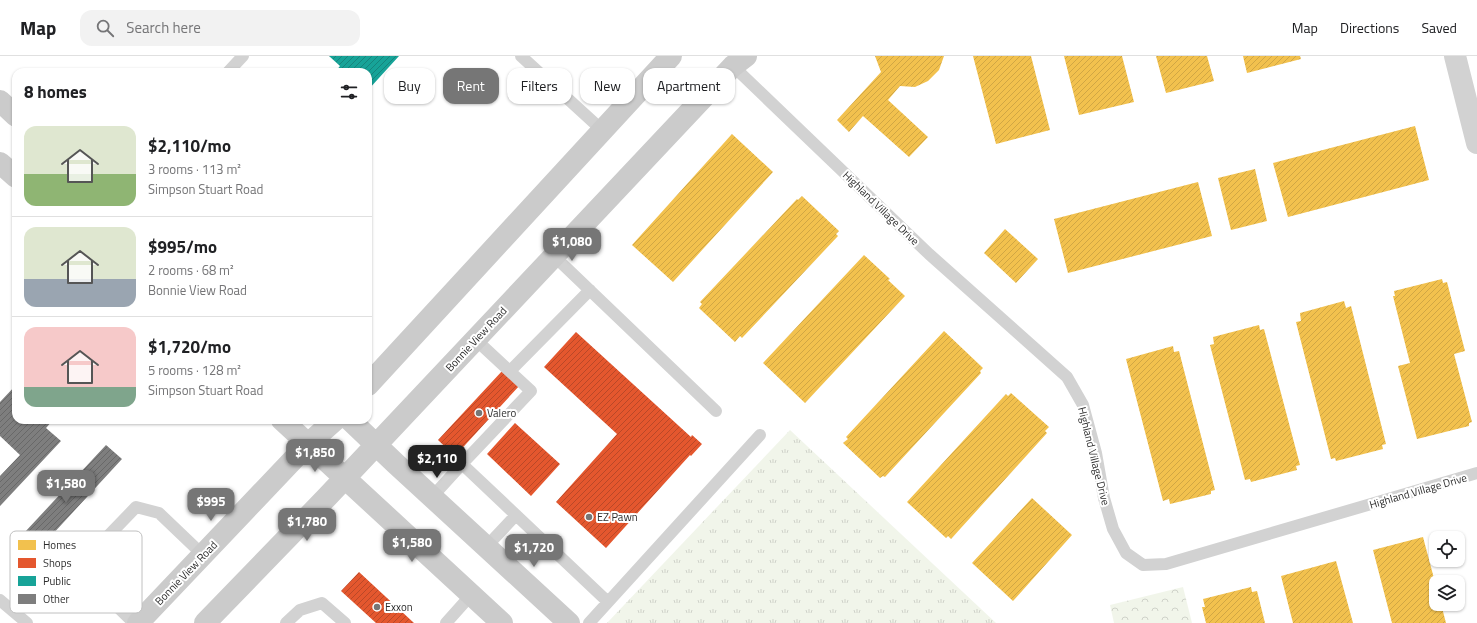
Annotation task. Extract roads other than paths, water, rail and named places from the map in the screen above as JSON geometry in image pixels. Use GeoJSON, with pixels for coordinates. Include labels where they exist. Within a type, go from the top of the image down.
{"type":"FeatureCollection","features":[{"type":"Feature","properties":{"kind":"main road"},"geometry":{"type":"LineString","coordinates":[[372,382],[671,56]]}},
{"type":"Feature","properties":{"kind":"main road","name":"Bonnie View Road"},"geometry":{"type":"LineString","coordinates":[[214,620],[345,477],[740,61]]}},
{"type":"Feature","properties":{"kind":"main road"},"geometry":{"type":"LineString","coordinates":[[0,101],[12,112]]}},
{"type":"Feature","properties":{"kind":"main road"},"geometry":{"type":"LineString","coordinates":[[0,163],[12,174]]}},
{"type":"Feature","properties":{"kind":"main road"},"geometry":{"type":"LineString","coordinates":[[286,424],[502,623]]}},
{"type":"Feature","properties":{"kind":"main road","name":"Bonnie View Road"},"geometry":{"type":"LineString","coordinates":[[138,623],[308,444],[330,424]]}},
{"type":"Feature","properties":{"kind":"main road"},"geometry":{"type":"LineString","coordinates":[[354,424],[569,623]]}},
{"type":"Feature","properties":{"kind":"street"},"geometry":{"type":"LineString","coordinates":[[1455,56],[1477,143]]}},
{"type":"Feature","properties":{"kind":"lane"},"geometry":{"type":"LineString","coordinates":[[232,68],[242,56]]}},
{"type":"Feature","properties":{"kind":"lane"},"geometry":{"type":"LineString","coordinates":[[521,56],[603,130]]}},
{"type":"Feature","properties":{"kind":"lane","name":"Highland Village Drive"},"geometry":{"type":"LineString","coordinates":[[740,61],[929,254],[1067,377],[1083,405],[1096,454],[1104,498],[1114,529],[1126,553],[1144,565],[1166,564],[1477,473]]}},
{"type":"Feature","properties":{"kind":"lane"},"geometry":{"type":"LineString","coordinates":[[554,256],[716,411]]}},
{"type":"Feature","properties":{"kind":"lane"},"geometry":{"type":"LineString","coordinates":[[510,371],[590,290]]}},
{"type":"Feature","properties":{"kind":"lane"},"geometry":{"type":"LineString","coordinates":[[432,497],[531,391],[475,339]]}},
{"type":"Feature","properties":{"kind":"lane"},"geometry":{"type":"LineString","coordinates":[[589,623],[760,435]]}},
{"type":"Feature","properties":{"kind":"lane"},"geometry":{"type":"LineString","coordinates":[[462,464],[608,602]]}},
{"type":"Feature","properties":{"kind":"lane"},"geometry":{"type":"LineString","coordinates":[[113,531],[136,507],[159,513],[203,555]]}},
{"type":"Feature","properties":{"kind":"lane"},"geometry":{"type":"LineString","coordinates":[[486,547],[516,514]]}},
{"type":"Feature","properties":{"kind":"lane"},"geometry":{"type":"LineString","coordinates":[[446,623],[471,595]]}},
{"type":"Feature","properties":{"kind":"lane"},"geometry":{"type":"LineString","coordinates":[[0,600],[10,610]]}},
{"type":"Feature","properties":{"kind":"lane"},"geometry":{"type":"LineString","coordinates":[[286,623],[300,610],[322,603],[345,623]]}},
{"type":"Feature","properties":{"kind":"lane"},"geometry":{"type":"LineString","coordinates":[[13,613],[21,621]]}},
{"type":"Feature","properties":{"kind":"lane"},"geometry":{"type":"LineString","coordinates":[[124,613],[134,623]]}},
{"type":"Feature","properties":{"kind":"place","name":"Valero"},"geometry":{"type":"Point","coordinates":[479,413]}},
{"type":"Feature","properties":{"kind":"place","name":"EZ Pawn"},"geometry":{"type":"Point","coordinates":[589,517]}},
{"type":"Feature","properties":{"kind":"place","name":"Exxon"},"geometry":{"type":"Point","coordinates":[377,607]}}]}
